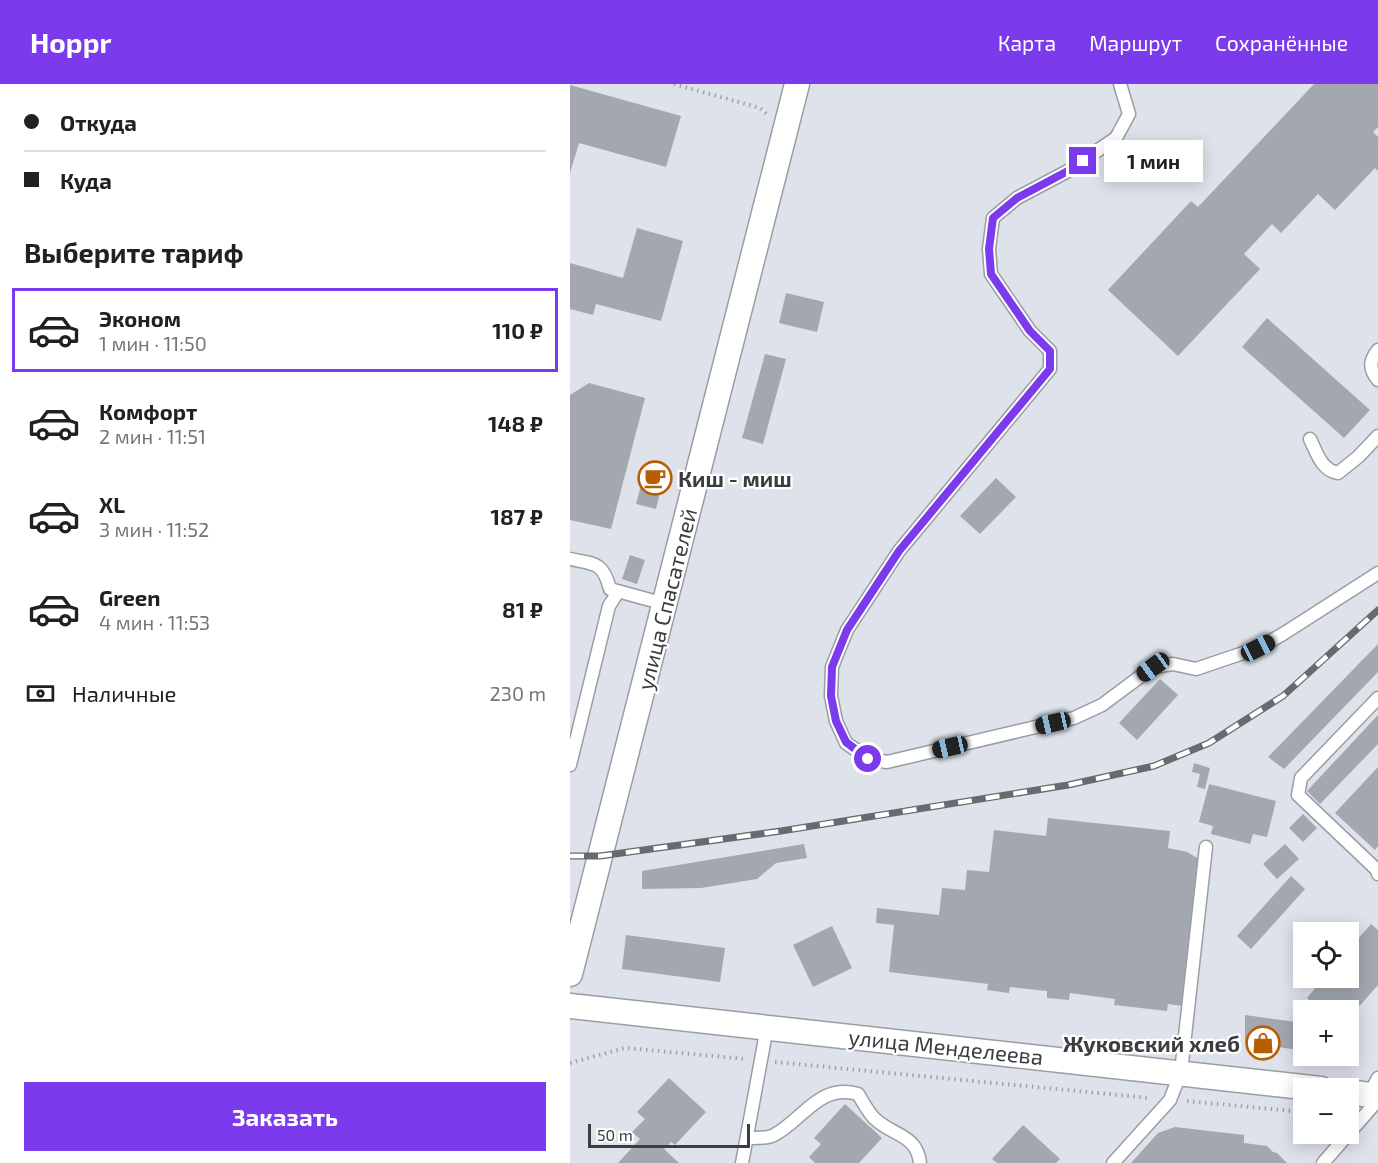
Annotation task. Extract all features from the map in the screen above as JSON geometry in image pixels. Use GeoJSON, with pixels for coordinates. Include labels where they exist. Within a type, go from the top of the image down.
{"type":"FeatureCollection","features":[{"type":"Feature","properties":{"kind":"street","name":"улица Спасателей"},"geometry":{"type":"LineString","coordinates":[[570,974],[797,84]]}},
{"type":"Feature","properties":{"kind":"street","name":"улица Менделеева"},"geometry":{"type":"LineString","coordinates":[[570,1006],[1293,1086]]}},
{"type":"Feature","properties":{"kind":"lane"},"geometry":{"type":"LineString","coordinates":[[1120,84],[1129,114],[1116,138],[1066,172],[1017,198],[993,218],[989,249],[991,274],[1030,331],[1050,351],[1050,369],[899,551],[847,630],[832,667],[831,696],[836,721],[846,742],[868,759],[887,762],[1074,718],[1102,705],[1153,667],[1173,664],[1196,669],[1258,648],[1378,573]]}},
{"type":"Feature","properties":{"kind":"lane"},"geometry":{"type":"LineString","coordinates":[[1378,351],[1370,363],[1371,370],[1378,380]]}},
{"type":"Feature","properties":{"kind":"lane"},"geometry":{"type":"LineString","coordinates":[[1310,439],[1322,465],[1331,472],[1338,473],[1378,436]]}},
{"type":"Feature","properties":{"kind":"lane"},"geometry":{"type":"LineString","coordinates":[[570,559],[596,565],[606,573],[610,589],[665,604]]}},
{"type":"Feature","properties":{"kind":"lane"},"geometry":{"type":"LineString","coordinates":[[570,765],[609,606],[618,592]]}},
{"type":"Feature","properties":{"kind":"lane"},"geometry":{"type":"LineString","coordinates":[[1378,698],[1301,778],[1298,795],[1377,870],[1378,874]]}},
{"type":"Feature","properties":{"kind":"lane"},"geometry":{"type":"LineString","coordinates":[[1113,1163],[1170,1100],[1181,1072],[1206,847]]}},
{"type":"Feature","properties":{"kind":"lane"},"geometry":{"type":"LineString","coordinates":[[742,1163],[767,1027]]}},
{"type":"Feature","properties":{"kind":"lane"},"geometry":{"type":"LineString","coordinates":[[747,1138],[772,1136],[786,1127],[811,1104],[828,1095],[849,1092],[858,1094],[874,1118],[896,1134],[910,1140],[919,1153],[920,1163]]}},
{"type":"Feature","properties":{"kind":"lane"},"geometry":{"type":"LineString","coordinates":[[1323,1163],[1370,1092]]}},
{"type":"Feature","properties":{"kind":"path"},"geometry":{"type":"LineString","coordinates":[[570,1063],[625,1048],[1293,1111]]}},
{"type":"Feature","properties":{"kind":"building"},"geometry":{"type":"Polygon","coordinates":[[[1314,84],[1378,84],[1378,127],[1373,132],[1378,137],[1378,171],[1375,168],[1335,210],[1318,194],[1281,233],[1272,224],[1244,254],[1260,269],[1178,356],[1108,290],[1191,201],[1198,207],[1314,84]]]}},
{"type":"Feature","properties":{"kind":"building"},"geometry":{"type":"Polygon","coordinates":[[[570,85],[681,116],[666,167],[579,143],[570,173],[570,85]]]}},
{"type":"Feature","properties":{"kind":"building"},"geometry":{"type":"Polygon","coordinates":[[[637,228],[683,241],[661,321],[596,304],[593,315],[570,309],[570,263],[623,278],[637,228]]]}},
{"type":"Feature","properties":{"kind":"building"},"geometry":{"type":"Polygon","coordinates":[[[786,293],[824,302],[817,332],[779,323],[786,293]]]}},
{"type":"Feature","properties":{"kind":"building"},"geometry":{"type":"Polygon","coordinates":[[[1267,318],[1370,410],[1344,438],[1242,347],[1267,318]]]}},
{"type":"Feature","properties":{"kind":"building"},"geometry":{"type":"Polygon","coordinates":[[[765,354],[786,359],[763,444],[742,438],[765,354]]]}},
{"type":"Feature","properties":{"kind":"building"},"geometry":{"type":"Polygon","coordinates":[[[589,383],[645,398],[611,529],[570,520],[570,395],[589,383]]]}},
{"type":"Feature","properties":{"kind":"building"},"geometry":{"type":"Polygon","coordinates":[[[647,463],[666,468],[656,509],[636,504],[647,463]]]}},
{"type":"Feature","properties":{"kind":"building"},"geometry":{"type":"Polygon","coordinates":[[[996,478],[1016,497],[980,534],[960,516],[996,478]]]}},
{"type":"Feature","properties":{"kind":"building"},"geometry":{"type":"Polygon","coordinates":[[[630,555],[645,560],[637,584],[622,579],[630,555]]]}},
{"type":"Feature","properties":{"kind":"building"},"geometry":{"type":"Polygon","coordinates":[[[1378,644],[1378,672],[1284,769],[1268,757],[1378,644]]]}},
{"type":"Feature","properties":{"kind":"building"},"geometry":{"type":"Polygon","coordinates":[[[1160,679],[1178,695],[1137,740],[1119,723],[1160,679]]]}},
{"type":"Feature","properties":{"kind":"building"},"geometry":{"type":"Polygon","coordinates":[[[1378,715],[1378,744],[1320,804],[1307,791],[1378,715]]]}},
{"type":"Feature","properties":{"kind":"building"},"geometry":{"type":"Polygon","coordinates":[[[1194,763],[1210,768],[1205,789],[1197,787],[1200,774],[1192,772],[1194,763]]]}},
{"type":"Feature","properties":{"kind":"building"},"geometry":{"type":"Polygon","coordinates":[[[1378,767],[1378,846],[1375,850],[1335,813],[1378,767]]]}},
{"type":"Feature","properties":{"kind":"building"},"geometry":{"type":"Polygon","coordinates":[[[1209,784],[1276,801],[1267,837],[1253,834],[1250,844],[1211,834],[1213,826],[1199,822],[1209,784]]]}},
{"type":"Feature","properties":{"kind":"building"},"geometry":{"type":"Polygon","coordinates":[[[1303,814],[1317,828],[1303,842],[1289,828],[1303,814]]]}},
{"type":"Feature","properties":{"kind":"building"},"geometry":{"type":"Polygon","coordinates":[[[1048,818],[1170,831],[1168,848],[1187,852],[1199,859],[1191,1007],[1168,1004],[1167,1011],[1114,1005],[1115,999],[1070,993],[1069,1000],[1047,998],[1047,991],[1010,987],[1009,993],[987,990],[988,984],[889,972],[894,925],[876,923],[877,908],[939,915],[942,888],[965,890],[967,870],[989,872],[994,830],[1046,836],[1048,818]]]}},
{"type":"Feature","properties":{"kind":"building"},"geometry":{"type":"Polygon","coordinates":[[[804,844],[807,858],[776,863],[757,879],[701,888],[642,889],[642,871],[804,844]]]}},
{"type":"Feature","properties":{"kind":"building"},"geometry":{"type":"Polygon","coordinates":[[[1285,844],[1299,859],[1277,879],[1263,864],[1285,844]]]}},
{"type":"Feature","properties":{"kind":"building"},"geometry":{"type":"Polygon","coordinates":[[[1291,876],[1305,889],[1251,949],[1237,936],[1291,876]]]}},
{"type":"Feature","properties":{"kind":"building"},"geometry":{"type":"Polygon","coordinates":[[[1371,924],[1378,930],[1378,985],[1359,1007],[1359,1000],[1309,1000],[1307,998],[1316,988],[1359,988],[1359,938],[1371,924]]]}},
{"type":"Feature","properties":{"kind":"building"},"geometry":{"type":"Polygon","coordinates":[[[832,926],[852,968],[813,987],[793,945],[832,926]]]}},
{"type":"Feature","properties":{"kind":"building"},"geometry":{"type":"Polygon","coordinates":[[[626,935],[725,948],[720,982],[622,969],[626,935]]]}},
{"type":"Feature","properties":{"kind":"building"},"geometry":{"type":"Polygon","coordinates":[[[1245,1015],[1293,1022],[1293,1049],[1245,1042],[1245,1015]]]}},
{"type":"Feature","properties":{"kind":"building"},"geometry":{"type":"Polygon","coordinates":[[[669,1078],[706,1112],[675,1145],[671,1142],[664,1149],[679,1163],[618,1163],[640,1139],[632,1132],[645,1119],[637,1112],[669,1078]]]}},
{"type":"Feature","properties":{"kind":"building"},"geometry":{"type":"Polygon","coordinates":[[[845,1104],[882,1138],[859,1163],[815,1163],[809,1157],[821,1144],[814,1138],[845,1104]]]}},
{"type":"Feature","properties":{"kind":"building"},"geometry":{"type":"Polygon","coordinates":[[[1023,1125],[1060,1159],[1056,1163],[997,1163],[992,1159],[1023,1125]]]}},
{"type":"Feature","properties":{"kind":"building"},"geometry":{"type":"Polygon","coordinates":[[[1175,1127],[1244,1135],[1244,1143],[1267,1146],[1287,1163],[1131,1163],[1158,1133],[1175,1127]]]}},
{"type":"Feature","properties":{"kind":"railway"},"geometry":{"type":"LineString","coordinates":[[570,856],[600,856],[781,831],[1068,785],[1154,766],[1209,743],[1283,696],[1378,610]]}},
{"type":"Feature","properties":{"kind":"place","name":"Киш - миш"},"geometry":{"type":"Point","coordinates":[655,478]}},
{"type":"Feature","properties":{"kind":"place","name":"Жуковский хлеб"},"geometry":{"type":"Point","coordinates":[1263,1043]}},
{"type":"Feature","properties":{"kind":"route"},"geometry":{"type":"LineString","coordinates":[[868,759],[846,742],[836,721],[831,696],[832,667],[847,630],[899,551],[1050,369],[1050,351],[1030,331],[991,274],[989,249],[993,218],[1017,198],[1083,161]]}}]}
